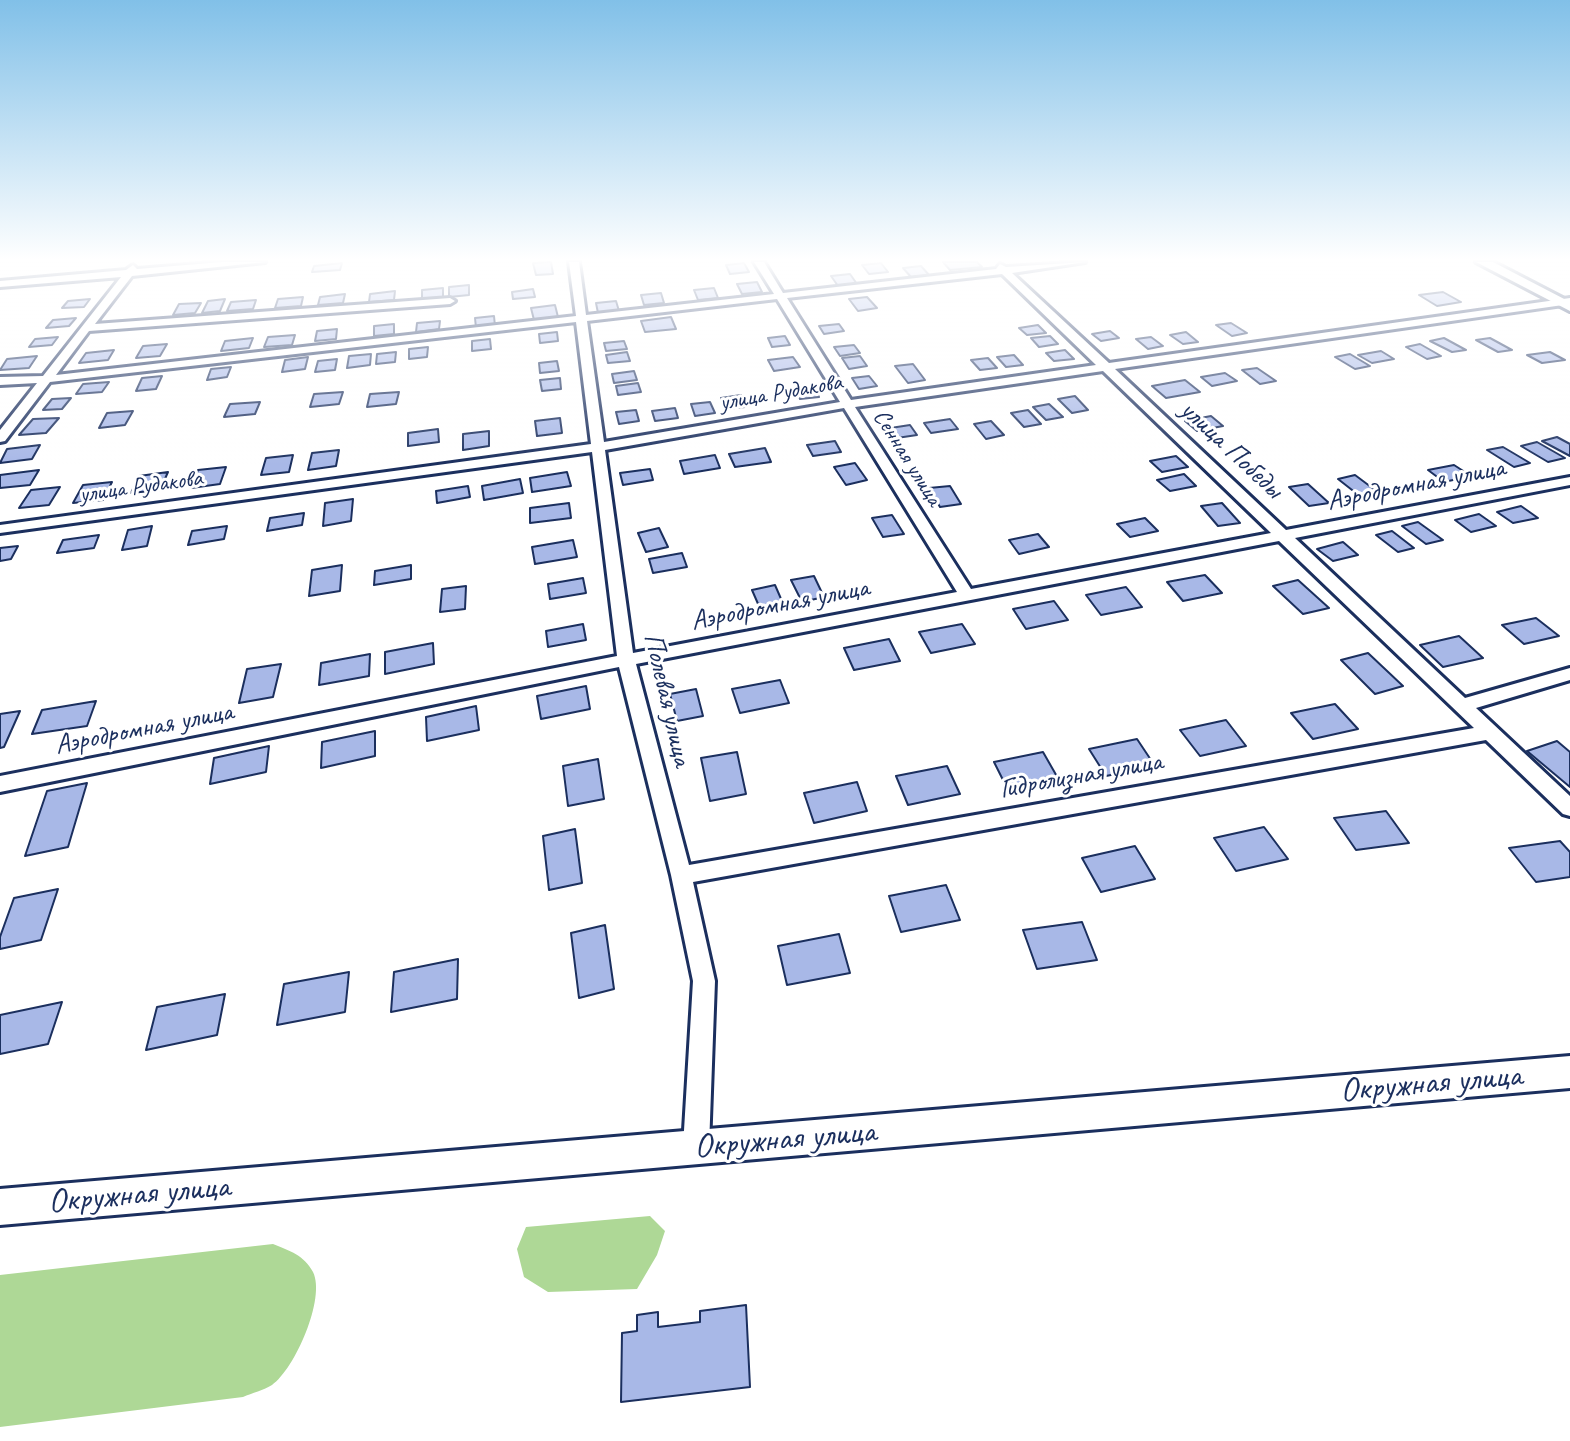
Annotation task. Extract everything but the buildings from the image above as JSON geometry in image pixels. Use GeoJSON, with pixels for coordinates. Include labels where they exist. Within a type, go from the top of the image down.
{"type":"FeatureCollection","features":[{"type":"Feature","properties":{"kind":"main road","name":"Окружная улица"},"geometry":{"type":"LineString","coordinates":[[0,1207],[1570,1072]]}},
{"type":"Feature","properties":{"kind":"street"},"geometry":{"type":"LineString","coordinates":[[0,438],[85,329]]}},
{"type":"Feature","properties":{"kind":"street"},"geometry":{"type":"LineString","coordinates":[[0,381],[48,379],[490,329]]}},
{"type":"Feature","properties":{"kind":"street","name":"Полевая улица"},"geometry":{"type":"LineString","coordinates":[[582,329],[626,660],[681,875],[704,981],[696,1147]]}},
{"type":"Feature","properties":{"kind":"street","name":"Сенная улица"},"geometry":{"type":"LineString","coordinates":[[802,329],[967,596]]}},
{"type":"Feature","properties":{"kind":"street","name":"улица Победы"},"geometry":{"type":"LineString","coordinates":[[1065,329],[1570,808]]}},
{"type":"Feature","properties":{"kind":"street","name":"улица Рудакова"},"geometry":{"type":"LineString","coordinates":[[0,529],[597,447],[848,404],[1378,329]]}},
{"type":"Feature","properties":{"kind":"street","name":"Аэродромная улица"},"geometry":{"type":"LineString","coordinates":[[0,784],[626,660],[1570,481]]}},
{"type":"Feature","properties":{"kind":"street"},"geometry":{"type":"LineString","coordinates":[[1462,705],[1570,674]]}},
{"type":"Feature","properties":{"kind":"street","name":"Гидролизная улица"},"geometry":{"type":"LineString","coordinates":[[681,875],[1490,732]]}},
{"type":"Feature","properties":{"kind":"green space"},"geometry":{"type":"Polygon","coordinates":[[[650,1216],[665,1231],[657,1255],[637,1289],[548,1292],[524,1277],[517,1249],[526,1227],[650,1216]]]}},
{"type":"Feature","properties":{"kind":"green space"},"geometry":{"type":"Polygon","coordinates":[[[273,1244],[305,1261],[313,1272],[316,1284],[312,1315],[299,1349],[281,1377],[272,1385],[243,1397],[0,1427],[0,1275],[273,1244]]]}}]}
